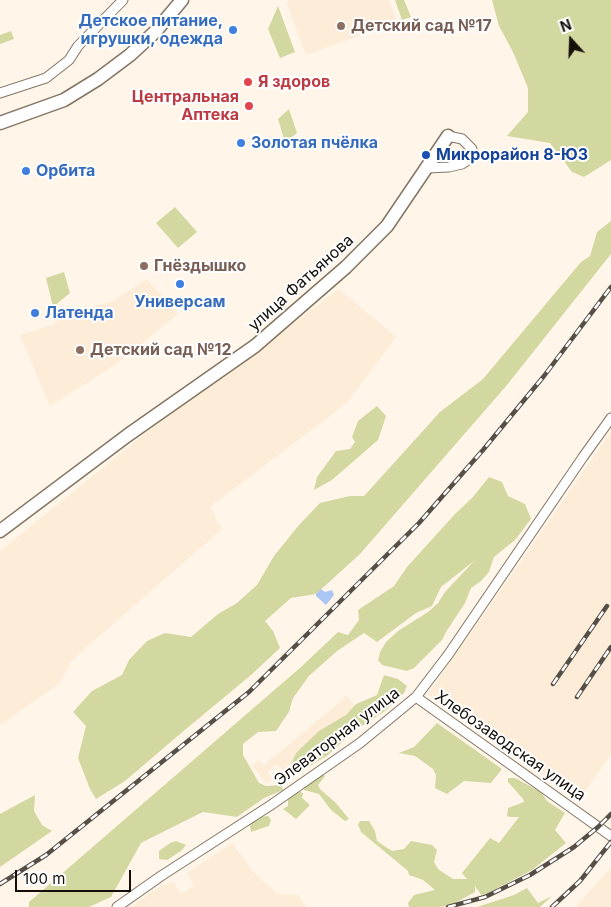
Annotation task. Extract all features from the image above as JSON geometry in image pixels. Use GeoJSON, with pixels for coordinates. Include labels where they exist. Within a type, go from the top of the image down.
{"type":"FeatureCollection","features":[{"type":"Feature","properties":{"kind":"street"},"geometry":{"type":"LineString","coordinates":[[0,93],[46,78],[69,60],[78,46],[123,0]]}},
{"type":"Feature","properties":{"kind":"street"},"geometry":{"type":"LineString","coordinates":[[0,123],[64,100],[98,79],[130,55],[156,32],[182,0]]}},
{"type":"Feature","properties":{"kind":"street"},"geometry":{"type":"LineString","coordinates":[[427,168],[449,167],[462,164],[471,158],[472,149],[462,139],[448,136]]}},
{"type":"Feature","properties":{"kind":"street","name":"улица Фатьянова"},"geometry":{"type":"LineString","coordinates":[[0,531],[128,435],[255,346],[346,267],[387,226],[448,136]]}},
{"type":"Feature","properties":{"kind":"street","name":"Элеваторная улица"},"geometry":{"type":"LineString","coordinates":[[117,907],[160,876],[271,805],[360,743],[416,697],[448,655],[611,418]]}},
{"type":"Feature","properties":{"kind":"street","name":"Хлебозаводская улица"},"geometry":{"type":"LineString","coordinates":[[416,697],[611,836]]}},
{"type":"Feature","properties":{"kind":"shaded area","name":"Детский сад №17"},"geometry":{"type":"Polygon","coordinates":[[[289,0],[389,0],[397,22],[306,55],[287,4],[289,0]]]}},
{"type":"Feature","properties":{"kind":"shaded area","name":"Детский сад №12"},"geometry":{"type":"Polygon","coordinates":[[[147,279],[178,314],[115,365],[50,406],[20,335],[55,324],[55,322],[79,310],[113,301],[147,279]]]}},
{"type":"Feature","properties":{"kind":"shaded area"},"geometry":{"type":"Polygon","coordinates":[[[339,289],[396,337],[347,403],[210,507],[222,529],[72,660],[59,684],[0,725],[0,551],[142,436],[339,289]]]}},
{"type":"Feature","properties":{"kind":"shaded area"},"geometry":{"type":"Polygon","coordinates":[[[611,432],[611,754],[580,799],[428,694],[611,432]]]}},
{"type":"Feature","properties":{"kind":"shaded area"},"geometry":{"type":"Polygon","coordinates":[[[347,696],[359,710],[284,772],[277,764],[267,772],[273,779],[267,784],[252,766],[259,760],[264,765],[347,696]]]}},
{"type":"Feature","properties":{"kind":"shaded area"},"geometry":{"type":"Polygon","coordinates":[[[232,843],[254,873],[278,894],[298,895],[307,907],[130,907],[158,888],[173,881],[181,894],[194,886],[187,873],[232,843]]]}},
{"type":"Feature","properties":{"kind":"shaded area"},"geometry":{"type":"Polygon","coordinates":[[[611,868],[611,907],[575,907],[611,868]]]}},
{"type":"Feature","properties":{"kind":"green space"},"geometry":{"type":"Polygon","coordinates":[[[395,0],[404,0],[411,17],[402,20],[395,0]]]}},
{"type":"Feature","properties":{"kind":"green space"},"geometry":{"type":"Polygon","coordinates":[[[492,0],[611,0],[611,160],[584,177],[572,172],[550,143],[507,136],[528,112],[528,88],[513,52],[499,26],[492,0]]]}},
{"type":"Feature","properties":{"kind":"green space"},"geometry":{"type":"Polygon","coordinates":[[[278,6],[295,52],[280,58],[268,29],[278,6]]]}},
{"type":"Feature","properties":{"kind":"green space"},"geometry":{"type":"Polygon","coordinates":[[[11,31],[14,39],[0,44],[0,35],[11,31]]]}},
{"type":"Feature","properties":{"kind":"green space"},"geometry":{"type":"Polygon","coordinates":[[[289,109],[297,133],[285,142],[278,119],[289,109]]]}},
{"type":"Feature","properties":{"kind":"green space"},"geometry":{"type":"Polygon","coordinates":[[[175,207],[197,232],[178,248],[156,223],[175,207]]]}},
{"type":"Feature","properties":{"kind":"green space"},"geometry":{"type":"Polygon","coordinates":[[[611,221],[611,254],[507,385],[360,554],[316,594],[291,598],[265,621],[273,631],[280,648],[251,675],[125,781],[96,799],[78,758],[86,726],[73,712],[92,691],[122,675],[129,660],[147,641],[165,633],[191,637],[218,614],[237,603],[257,585],[274,556],[320,503],[350,496],[364,496],[440,412],[483,379],[581,262],[590,256],[597,232],[611,221]]]}},
{"type":"Feature","properties":{"kind":"green space"},"geometry":{"type":"Polygon","coordinates":[[[64,272],[70,293],[53,307],[46,278],[64,272]]]}},
{"type":"Feature","properties":{"kind":"green space"},"geometry":{"type":"Polygon","coordinates":[[[377,406],[386,416],[378,440],[332,480],[314,490],[317,477],[336,451],[350,449],[355,442],[352,437],[358,421],[377,406]]]}},
{"type":"Feature","properties":{"kind":"green space"},"geometry":{"type":"Polygon","coordinates":[[[489,477],[502,482],[508,496],[525,504],[531,519],[515,540],[494,557],[489,572],[471,588],[465,603],[442,640],[414,668],[407,671],[382,665],[378,660],[380,652],[386,642],[398,631],[428,612],[438,603],[445,592],[474,561],[441,587],[432,606],[416,613],[377,642],[364,633],[337,651],[309,676],[293,698],[289,712],[276,731],[258,732],[243,744],[243,755],[259,783],[266,786],[282,785],[283,790],[264,798],[237,817],[203,812],[141,843],[111,897],[89,907],[29,907],[29,902],[301,667],[338,632],[348,635],[359,620],[358,610],[394,586],[407,567],[472,498],[489,477]]]}},
{"type":"Feature","properties":{"kind":"green space"},"geometry":{"type":"Polygon","coordinates":[[[384,675],[398,679],[407,686],[404,693],[385,711],[353,732],[328,755],[297,774],[285,778],[296,753],[319,731],[346,715],[356,704],[377,695],[384,675]]]}},
{"type":"Feature","properties":{"kind":"green space"},"geometry":{"type":"Polygon","coordinates":[[[437,723],[502,769],[491,783],[464,781],[447,794],[435,788],[436,775],[433,769],[415,756],[399,753],[414,747],[437,723]]]}},
{"type":"Feature","properties":{"kind":"green space"},"geometry":{"type":"Polygon","coordinates":[[[319,772],[325,776],[318,785],[320,789],[336,803],[349,819],[345,821],[331,810],[319,794],[304,790],[307,782],[319,772]]]}},
{"type":"Feature","properties":{"kind":"green space"},"geometry":{"type":"Polygon","coordinates":[[[508,778],[515,778],[541,792],[547,801],[565,813],[555,830],[566,843],[532,870],[482,896],[475,886],[475,892],[453,904],[440,907],[409,907],[408,903],[414,895],[435,890],[423,880],[409,875],[408,871],[361,832],[358,825],[360,821],[369,821],[375,831],[377,841],[392,851],[404,849],[411,841],[432,845],[437,850],[434,862],[438,869],[453,879],[467,879],[462,873],[490,838],[499,843],[519,817],[507,816],[508,808],[524,802],[508,782],[508,778]]]}},
{"type":"Feature","properties":{"kind":"green space"},"geometry":{"type":"Polygon","coordinates":[[[297,791],[303,793],[302,798],[310,805],[296,819],[283,809],[288,806],[288,799],[297,791]]]}},
{"type":"Feature","properties":{"kind":"green space"},"geometry":{"type":"Polygon","coordinates":[[[35,795],[34,811],[42,825],[52,831],[0,867],[0,814],[35,795]]]}},
{"type":"Feature","properties":{"kind":"green space"},"geometry":{"type":"Polygon","coordinates":[[[268,816],[271,820],[269,826],[251,832],[250,826],[253,818],[268,816]]]}},
{"type":"Feature","properties":{"kind":"green space"},"geometry":{"type":"Polygon","coordinates":[[[176,841],[186,845],[181,851],[167,860],[159,859],[159,851],[176,841]]]}},
{"type":"Feature","properties":{"kind":"green space"},"geometry":{"type":"Polygon","coordinates":[[[527,888],[538,903],[552,896],[540,907],[477,907],[514,895],[527,888]]]}},
{"type":"Feature","properties":{"kind":"water"},"geometry":{"type":"Polygon","coordinates":[[[321,589],[325,592],[332,590],[334,595],[326,605],[316,596],[321,589]]]}},
{"type":"Feature","properties":{"kind":"railway"},"geometry":{"type":"LineString","coordinates":[[0,884],[46,855],[249,692],[419,523],[544,376],[611,287]]}},
{"type":"Feature","properties":{"kind":"railway"},"geometry":{"type":"LineString","coordinates":[[553,684],[607,606]]}},
{"type":"Feature","properties":{"kind":"railway"},"geometry":{"type":"LineString","coordinates":[[577,697],[611,647]]}},
{"type":"Feature","properties":{"kind":"railway"},"geometry":{"type":"LineString","coordinates":[[448,907],[485,897],[530,875],[574,847],[611,814]]}},
{"type":"Feature","properties":{"kind":"railway"},"geometry":{"type":"LineString","coordinates":[[552,907],[580,881],[611,842]]}},
{"type":"Feature","properties":{"kind":"place","name":"Детский сад №17"},"geometry":{"type":"Point","coordinates":[341,26]}},
{"type":"Feature","properties":{"kind":"place","name":"Детское питание, игрушки, одежда"},"geometry":{"type":"Point","coordinates":[233,30]}},
{"type":"Feature","properties":{"kind":"place","name":"Я здоров"},"geometry":{"type":"Point","coordinates":[248,82]}},
{"type":"Feature","properties":{"kind":"place","name":"Центральная Аптека"},"geometry":{"type":"Point","coordinates":[249,106]}},
{"type":"Feature","properties":{"kind":"place","name":"Золотая пчёлка"},"geometry":{"type":"Point","coordinates":[241,143]}},
{"type":"Feature","properties":{"kind":"place","name":"Микрорайон 8-ЮЗ"},"geometry":{"type":"Point","coordinates":[426,155]}},
{"type":"Feature","properties":{"kind":"place","name":"Орбита"},"geometry":{"type":"Point","coordinates":[26,171]}},
{"type":"Feature","properties":{"kind":"place","name":"Гнёздышко"},"geometry":{"type":"Point","coordinates":[144,266]}},
{"type":"Feature","properties":{"kind":"place","name":"Универсам"},"geometry":{"type":"Point","coordinates":[180,284]}},
{"type":"Feature","properties":{"kind":"place","name":"Латенда"},"geometry":{"type":"Point","coordinates":[35,313]}},
{"type":"Feature","properties":{"kind":"place","name":"Детский сад №12"},"geometry":{"type":"Point","coordinates":[80,350]}}]}
